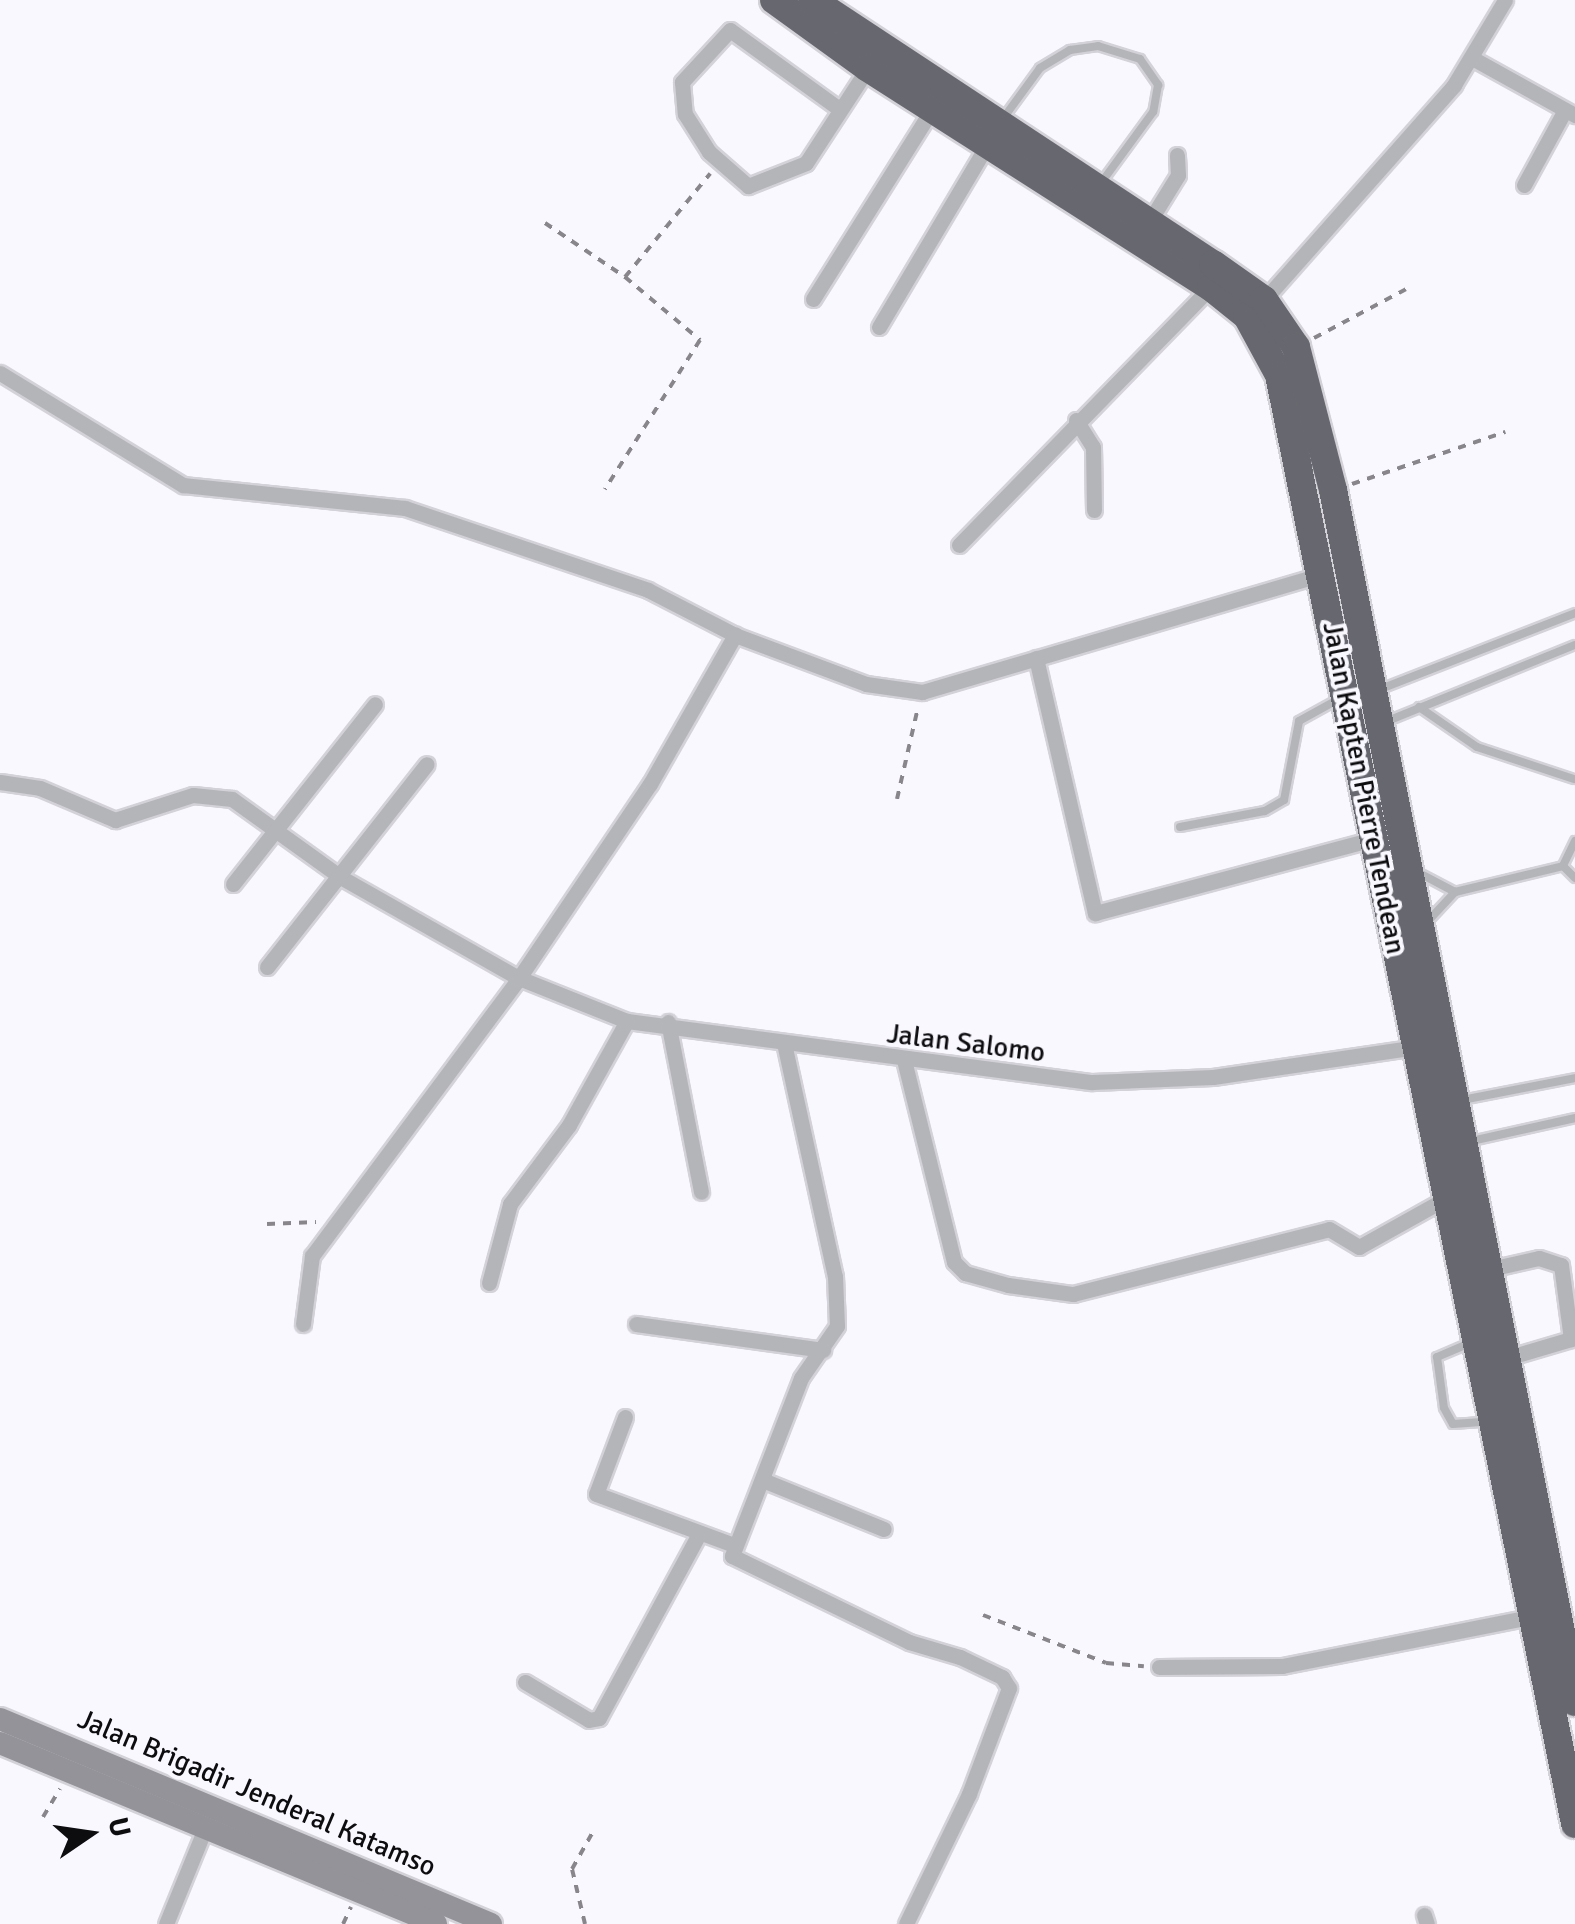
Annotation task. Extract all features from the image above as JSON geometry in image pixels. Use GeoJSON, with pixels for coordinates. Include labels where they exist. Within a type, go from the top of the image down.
{"type":"FeatureCollection","features":[{"type":"Feature","properties":{"kind":"highway","name":"Jalan Kapten Pierre Tendean"},"geometry":{"type":"LineString","coordinates":[[774,0],[868,68],[932,108],[994,134]]}},
{"type":"Feature","properties":{"kind":"highway","name":"Jalan Kapten Pierre Tendean"},"geometry":{"type":"LineString","coordinates":[[812,0],[1212,287],[1246,316],[1279,375],[1416,1047],[1450,1123],[1445,1200],[1575,1824]]}},
{"type":"Feature","properties":{"kind":"highway","name":"Jalan Kapten Pierre Tendean"},"geometry":{"type":"LineString","coordinates":[[1032,157],[1098,187],[1264,300],[1296,347],[1333,490],[1409,868],[1450,1123],[1490,1269],[1567,1625],[1575,1702]]}},
{"type":"Feature","properties":{"kind":"highway"},"geometry":{"type":"LineString","coordinates":[[1347,707],[1377,708]]}},
{"type":"Feature","properties":{"kind":"main road","name":"Jalan Brigadir Jenderal Katamso"},"geometry":{"type":"LineString","coordinates":[[0,1719],[491,1924]]}},
{"type":"Feature","properties":{"kind":"main road","name":"Jalan Brigadir Jenderal Katamso"},"geometry":{"type":"LineString","coordinates":[[0,1744],[436,1924]]}},
{"type":"Feature","properties":{"kind":"street"},"geometry":{"type":"LineString","coordinates":[[1264,300],[1472,58],[1505,0]]}},
{"type":"Feature","properties":{"kind":"street"},"geometry":{"type":"LineString","coordinates":[[838,108],[726,30],[684,76],[685,114],[720,163],[748,186],[797,170],[868,68]]}},
{"type":"Feature","properties":{"kind":"street"},"geometry":{"type":"LineString","coordinates":[[1472,58],[1570,112],[1524,185]]}},
{"type":"Feature","properties":{"kind":"street"},"geometry":{"type":"LineString","coordinates":[[813,299],[932,108]]}},
{"type":"Feature","properties":{"kind":"street"},"geometry":{"type":"LineString","coordinates":[[879,327],[994,134]]}},
{"type":"Feature","properties":{"kind":"street"},"geometry":{"type":"LineString","coordinates":[[1148,222],[1178,175],[1177,155]]}},
{"type":"Feature","properties":{"kind":"street"},"geometry":{"type":"LineString","coordinates":[[960,544],[1076,420],[1212,287]]}},
{"type":"Feature","properties":{"kind":"street"},"geometry":{"type":"LineString","coordinates":[[0,373],[183,484],[405,508],[648,590],[736,634],[866,684],[922,692],[1322,574]]}},
{"type":"Feature","properties":{"kind":"street"},"geometry":{"type":"LineString","coordinates":[[1076,420],[1094,447],[1094,510]]}},
{"type":"Feature","properties":{"kind":"street"},"geometry":{"type":"LineString","coordinates":[[303,1324],[312,1256],[519,978],[650,784],[736,634]]}},
{"type":"Feature","properties":{"kind":"street"},"geometry":{"type":"LineString","coordinates":[[1036,658],[1096,913],[1372,840]]}},
{"type":"Feature","properties":{"kind":"street"},"geometry":{"type":"LineString","coordinates":[[233,884],[375,704]]}},
{"type":"Feature","properties":{"kind":"street"},"geometry":{"type":"LineString","coordinates":[[267,967],[342,878],[427,764]]}},
{"type":"Feature","properties":{"kind":"street","name":"Jalan Salomo"},"geometry":{"type":"LineString","coordinates":[[0,782],[40,788],[115,820],[193,795],[232,799],[342,878],[519,978],[627,1021],[668,1022],[784,1044],[1066,1081],[1146,1082],[1416,1047]]}},
{"type":"Feature","properties":{"kind":"street"},"geometry":{"type":"LineString","coordinates":[[489,1283],[510,1204],[578,1111],[627,1021]]}},
{"type":"Feature","properties":{"kind":"street"},"geometry":{"type":"LineString","coordinates":[[668,1022],[701,1192]]}},
{"type":"Feature","properties":{"kind":"street"},"geometry":{"type":"LineString","coordinates":[[784,1044],[835,1276],[837,1326],[801,1378],[764,1482],[732,1556],[742,1564],[1006,1682],[1001,1714],[969,1794],[906,1924]]}},
{"type":"Feature","properties":{"kind":"street"},"geometry":{"type":"LineString","coordinates":[[904,1060],[954,1262],[965,1272],[1008,1285],[1072,1294],[1328,1230],[1358,1247],[1445,1200]]}},
{"type":"Feature","properties":{"kind":"street"},"geometry":{"type":"LineString","coordinates":[[1490,1269],[1557,1260],[1570,1311],[1571,1339],[1508,1358]]}},
{"type":"Feature","properties":{"kind":"street"},"geometry":{"type":"LineString","coordinates":[[636,1324],[824,1350]]}},
{"type":"Feature","properties":{"kind":"street"},"geometry":{"type":"LineString","coordinates":[[625,1417],[596,1494],[698,1536],[734,1545]]}},
{"type":"Feature","properties":{"kind":"street"},"geometry":{"type":"LineString","coordinates":[[764,1482],[884,1529]]}},
{"type":"Feature","properties":{"kind":"street"},"geometry":{"type":"LineString","coordinates":[[525,1682],[589,1720],[599,1718],[698,1536]]}},
{"type":"Feature","properties":{"kind":"street"},"geometry":{"type":"LineString","coordinates":[[1159,1667],[1282,1666],[1529,1616]]}},
{"type":"Feature","properties":{"kind":"street"},"geometry":{"type":"LineString","coordinates":[[166,1924],[206,1826]]}},
{"type":"Feature","properties":{"kind":"lane"},"geometry":{"type":"LineString","coordinates":[[994,134],[1040,68],[1070,50],[1098,46],[1140,59],[1158,86],[1153,112],[1098,187]]}},
{"type":"Feature","properties":{"kind":"lane"},"geometry":{"type":"LineString","coordinates":[[1377,708],[1575,613]]}},
{"type":"Feature","properties":{"kind":"lane"},"geometry":{"type":"LineString","coordinates":[[1377,708],[1419,707],[1575,645]]}},
{"type":"Feature","properties":{"kind":"lane"},"geometry":{"type":"LineString","coordinates":[[1180,827],[1265,812],[1284,800],[1299,721],[1347,707]]}},
{"type":"Feature","properties":{"kind":"lane"},"geometry":{"type":"LineString","coordinates":[[1419,707],[1478,747],[1575,780]]}},
{"type":"Feature","properties":{"kind":"lane"},"geometry":{"type":"LineString","coordinates":[[1563,866],[1575,842]]}},
{"type":"Feature","properties":{"kind":"lane"},"geometry":{"type":"LineString","coordinates":[[1563,866],[1575,878]]}},
{"type":"Feature","properties":{"kind":"lane"},"geometry":{"type":"LineString","coordinates":[[1420,930],[1454,892],[1563,866]]}},
{"type":"Feature","properties":{"kind":"lane"},"geometry":{"type":"LineString","coordinates":[[1409,868],[1454,892]]}},
{"type":"Feature","properties":{"kind":"lane"},"geometry":{"type":"LineString","coordinates":[[1450,1123],[1575,1078]]}},
{"type":"Feature","properties":{"kind":"lane"},"geometry":{"type":"LineString","coordinates":[[1450,1123],[1575,1118]]}},
{"type":"Feature","properties":{"kind":"lane"},"geometry":{"type":"LineString","coordinates":[[1475,1342],[1437,1357],[1444,1408],[1453,1424],[1491,1421]]}},
{"type":"Feature","properties":{"kind":"path"},"geometry":{"type":"LineString","coordinates":[[625,277],[720,163]]}},
{"type":"Feature","properties":{"kind":"path"},"geometry":{"type":"LineString","coordinates":[[544,223],[625,277],[700,340],[605,489]]}},
{"type":"Feature","properties":{"kind":"path"},"geometry":{"type":"LineString","coordinates":[[1296,347],[1406,289]]}},
{"type":"Feature","properties":{"kind":"path"},"geometry":{"type":"LineString","coordinates":[[1333,490],[1505,432]]}},
{"type":"Feature","properties":{"kind":"path"},"geometry":{"type":"LineString","coordinates":[[896,799],[922,692]]}},
{"type":"Feature","properties":{"kind":"path"},"geometry":{"type":"LineString","coordinates":[[267,1224],[340,1221]]}},
{"type":"Feature","properties":{"kind":"path"},"geometry":{"type":"LineString","coordinates":[[984,1616],[1106,1663],[1159,1667]]}},
{"type":"Feature","properties":{"kind":"path"},"geometry":{"type":"LineString","coordinates":[[43,1817],[70,1772]]}},
{"type":"Feature","properties":{"kind":"path"},"geometry":{"type":"LineString","coordinates":[[585,1924],[572,1869],[594,1830]]}}]}
